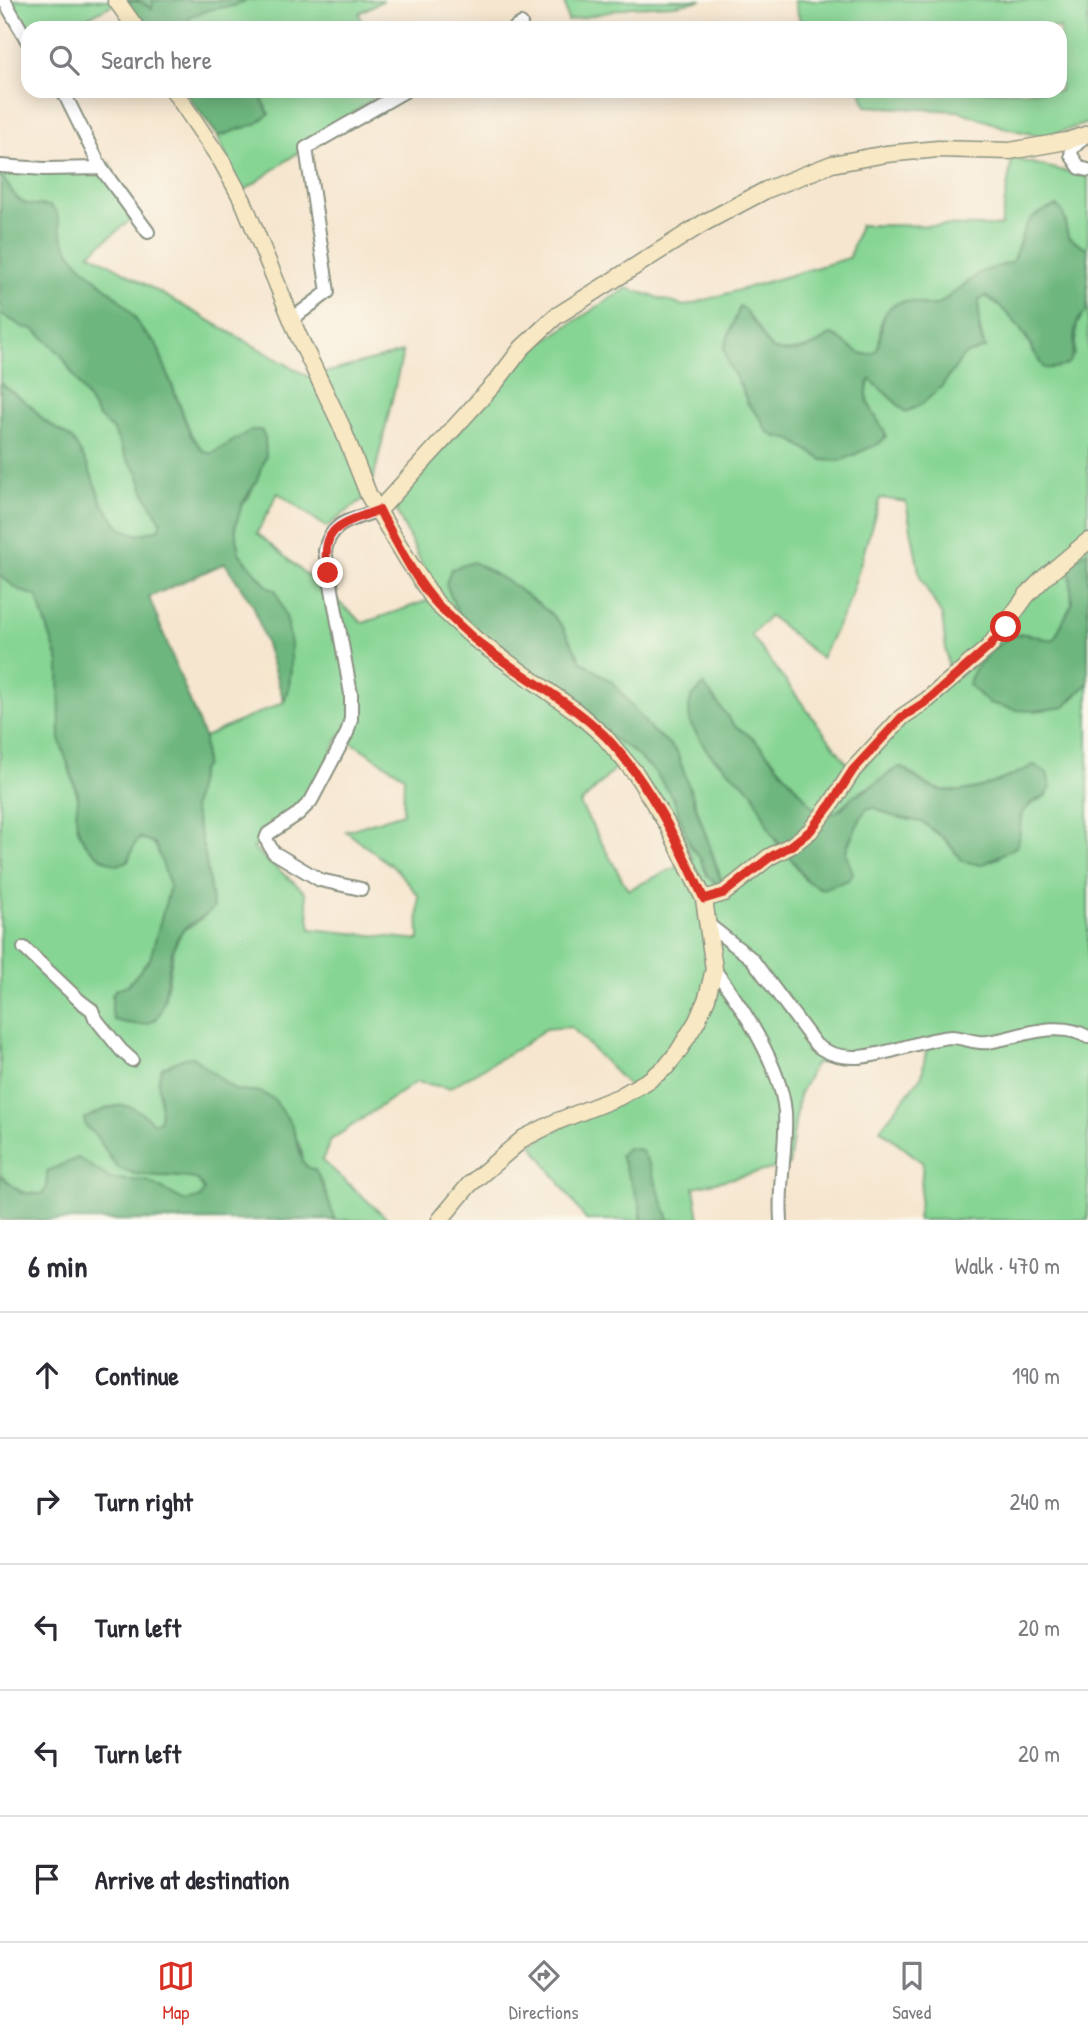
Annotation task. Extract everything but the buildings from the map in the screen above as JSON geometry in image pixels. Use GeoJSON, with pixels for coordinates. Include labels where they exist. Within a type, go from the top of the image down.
{"type":"FeatureCollection","features":[{"type":"Feature","properties":{"kind":"street"},"geometry":{"type":"LineString","coordinates":[[4,0],[21,30]]}},
{"type":"Feature","properties":{"kind":"street"},"geometry":{"type":"LineString","coordinates":[[116,0],[131,21]]}},
{"type":"Feature","properties":{"kind":"street"},"geometry":{"type":"LineString","coordinates":[[66,98],[101,168],[148,232]]}},
{"type":"Feature","properties":{"kind":"street"},"geometry":{"type":"LineString","coordinates":[[179,98],[222,162],[243,201],[369,495],[409,562],[437,604],[475,639],[584,718],[604,736],[636,774],[667,824],[704,899],[714,969],[707,998],[697,1021],[666,1067],[619,1097],[558,1121],[524,1138],[469,1185],[440,1220]]}},
{"type":"Feature","properties":{"kind":"street"},"geometry":{"type":"LineString","coordinates":[[292,319],[328,292],[306,148],[393,98]]}},
{"type":"Feature","properties":{"kind":"street"},"geometry":{"type":"LineString","coordinates":[[1088,134],[1072,149],[1071,155],[1080,168],[1088,170]]}},
{"type":"Feature","properties":{"kind":"street"},"geometry":{"type":"LineString","coordinates":[[361,889],[320,880],[273,852],[266,839],[268,834],[298,814],[311,801],[346,733],[352,705],[325,551],[328,537],[339,525],[379,510],[496,382],[522,348],[555,317],[712,218],[766,190],[832,164],[887,154],[938,149],[1010,151],[1068,141],[1088,134]]}},
{"type":"Feature","properties":{"kind":"street"},"geometry":{"type":"LineString","coordinates":[[0,166],[45,169],[101,168]]}},
{"type":"Feature","properties":{"kind":"street"},"geometry":{"type":"LineString","coordinates":[[704,899],[724,893],[810,831],[853,770],[902,717],[927,701],[989,647],[1027,595],[1088,541]]}},
{"type":"Feature","properties":{"kind":"street"},"geometry":{"type":"LineString","coordinates":[[709,925],[752,960],[816,1045],[827,1053],[858,1057],[934,1039],[955,1037],[984,1043],[1054,1028],[1069,1029],[1088,1037]]}},
{"type":"Feature","properties":{"kind":"street"},"geometry":{"type":"LineString","coordinates":[[24,948],[92,1010],[95,1018],[121,1050],[132,1059]]}},
{"type":"Feature","properties":{"kind":"street"},"geometry":{"type":"LineString","coordinates":[[714,969],[751,1027],[783,1095],[785,1116],[781,1220]]}},
{"type":"Feature","properties":{"kind":"green space"},"geometry":{"type":"Polygon","coordinates":[[[11,0],[153,0],[153,9],[147,4],[117,2],[81,21],[22,21],[11,0]]]}},
{"type":"Feature","properties":{"kind":"green space"},"geometry":{"type":"Polygon","coordinates":[[[153,0],[247,0],[234,6],[190,16],[189,21],[132,21],[117,2],[139,1],[152,9],[153,0]]]}},
{"type":"Feature","properties":{"kind":"green space"},"geometry":{"type":"Polygon","coordinates":[[[247,0],[384,0],[359,13],[362,21],[189,21],[189,16],[234,6],[247,0]]]}},
{"type":"Feature","properties":{"kind":"green space"},"geometry":{"type":"Polygon","coordinates":[[[564,0],[702,0],[676,5],[631,7],[568,21],[564,0]]]}},
{"type":"Feature","properties":{"kind":"green space"},"geometry":{"type":"Polygon","coordinates":[[[794,0],[1088,0],[1088,123],[1044,137],[1006,128],[959,111],[866,106],[863,98],[1067,98],[1067,21],[800,21],[794,0]]]}},
{"type":"Feature","properties":{"kind":"green space"},"geometry":{"type":"Polygon","coordinates":[[[189,98],[261,98],[269,114],[256,124],[218,136],[189,98]]]}},
{"type":"Feature","properties":{"kind":"green space"},"geometry":{"type":"Polygon","coordinates":[[[261,98],[374,98],[241,193],[218,136],[269,114],[261,98]]]}},
{"type":"Feature","properties":{"kind":"green space"},"geometry":{"type":"Polygon","coordinates":[[[1012,158],[1088,177],[1088,249],[1068,237],[1065,230],[1066,221],[1022,235],[1012,262],[981,272],[939,304],[903,302],[891,307],[881,324],[879,346],[875,353],[860,353],[831,335],[800,350],[786,352],[773,349],[740,306],[724,348],[748,404],[775,436],[792,440],[823,460],[840,461],[880,443],[886,436],[868,403],[867,388],[870,379],[906,412],[922,404],[942,386],[964,355],[985,348],[977,316],[979,301],[985,296],[1014,320],[1033,353],[1074,355],[1077,324],[1088,308],[1088,551],[1070,567],[1072,604],[1054,639],[1023,634],[1005,640],[989,653],[971,676],[975,691],[989,703],[1033,711],[1065,707],[1088,683],[1088,1220],[918,1220],[923,1163],[880,1129],[922,1075],[927,1045],[852,1054],[815,1064],[799,1095],[789,1165],[694,1187],[699,1220],[669,1220],[649,1164],[641,1150],[620,1155],[640,1205],[642,1220],[586,1220],[532,1144],[631,1088],[571,1027],[545,1029],[522,1046],[449,1088],[416,1082],[331,1140],[322,1160],[389,1220],[335,1220],[322,1183],[303,1162],[302,1152],[288,1119],[260,1092],[235,1090],[185,1058],[162,1068],[160,1122],[152,1122],[134,1110],[120,1106],[104,1109],[84,1119],[86,1127],[124,1171],[198,1180],[204,1190],[200,1198],[185,1201],[147,1181],[111,1179],[97,1170],[46,1181],[47,1188],[43,1194],[30,1194],[19,1190],[0,1175],[0,576],[21,591],[37,596],[59,663],[64,750],[79,802],[77,824],[84,843],[98,855],[128,861],[140,838],[147,840],[158,849],[167,871],[170,886],[154,951],[128,985],[115,990],[112,996],[114,1019],[136,1023],[157,1019],[165,998],[174,947],[182,931],[213,908],[204,850],[193,808],[200,772],[205,765],[204,737],[284,702],[291,668],[287,620],[276,591],[267,586],[239,553],[235,528],[242,504],[249,497],[261,466],[253,430],[211,454],[202,450],[191,434],[156,343],[128,309],[76,259],[62,235],[59,220],[42,205],[28,205],[18,199],[0,177],[0,166],[110,163],[133,218],[90,253],[309,377],[403,352],[370,494],[326,527],[278,493],[257,533],[363,623],[438,597],[393,504],[536,346],[627,288],[684,306],[849,258],[860,225],[1001,226],[1012,158]],[[880,498],[848,605],[821,658],[770,616],[751,635],[855,774],[949,674],[942,616],[920,577],[906,502],[880,498]],[[481,565],[446,584],[461,619],[476,628],[480,637],[607,735],[630,749],[655,772],[674,800],[690,845],[700,858],[707,875],[717,886],[723,884],[692,794],[666,741],[653,732],[613,683],[581,661],[562,626],[550,613],[481,565]],[[704,686],[695,731],[715,759],[753,792],[776,842],[788,854],[805,880],[822,889],[853,873],[846,851],[866,809],[874,807],[892,816],[922,822],[945,839],[957,855],[981,865],[999,858],[1019,826],[1025,808],[1045,796],[1009,777],[969,790],[938,789],[905,769],[891,771],[826,817],[819,814],[754,739],[734,725],[704,686]],[[340,735],[299,818],[253,848],[305,892],[311,929],[419,940],[418,895],[397,870],[346,831],[403,813],[404,776],[340,735]],[[624,760],[580,804],[628,890],[693,859],[663,801],[624,760]]]}},
{"type":"Feature","properties":{"kind":"green space"},"geometry":{"type":"Polygon","coordinates":[[[0,177],[21,201],[50,206],[56,211],[62,237],[75,259],[121,301],[144,332],[156,343],[190,434],[202,450],[211,454],[252,430],[261,430],[265,437],[266,456],[256,482],[242,504],[235,528],[239,553],[267,586],[276,591],[287,620],[291,668],[284,701],[254,607],[225,563],[149,597],[204,737],[205,765],[200,772],[193,808],[204,850],[213,908],[185,928],[177,939],[170,959],[161,1011],[147,1024],[114,1020],[112,996],[115,990],[128,985],[150,959],[170,886],[155,843],[140,838],[128,861],[118,865],[95,853],[84,841],[77,825],[78,794],[60,741],[59,663],[37,596],[21,591],[0,576],[0,383],[32,407],[43,420],[72,439],[87,464],[102,503],[121,529],[138,535],[159,529],[161,522],[114,431],[98,416],[60,353],[34,329],[23,327],[0,313],[0,177]]]}},
{"type":"Feature","properties":{"kind":"green space"},"geometry":{"type":"Polygon","coordinates":[[[1056,206],[1063,212],[1068,237],[1088,249],[1087,310],[1077,323],[1072,355],[1065,365],[1044,368],[1020,328],[1003,309],[985,296],[979,301],[979,331],[985,348],[964,355],[942,386],[922,404],[906,412],[870,379],[867,388],[868,403],[886,436],[880,443],[840,461],[823,460],[792,440],[768,432],[748,404],[729,366],[724,348],[740,306],[769,346],[778,351],[800,350],[831,335],[860,353],[871,354],[879,344],[883,320],[891,307],[905,301],[939,304],[981,272],[1012,262],[1029,222],[1035,216],[1056,206]]]}},
{"type":"Feature","properties":{"kind":"green space"},"geometry":{"type":"Polygon","coordinates":[[[0,313],[23,327],[34,329],[60,353],[98,415],[114,431],[127,459],[137,471],[161,522],[159,529],[138,535],[121,529],[102,503],[87,464],[72,439],[43,420],[32,407],[0,383],[0,313]]]}},
{"type":"Feature","properties":{"kind":"green space"},"geometry":{"type":"Polygon","coordinates":[[[1088,551],[1088,683],[1065,707],[1033,711],[989,703],[969,685],[975,670],[997,646],[1014,636],[1026,634],[1054,639],[1072,604],[1070,567],[1074,560],[1088,551]]]}},
{"type":"Feature","properties":{"kind":"green space"},"geometry":{"type":"Polygon","coordinates":[[[473,562],[513,585],[550,613],[562,626],[581,661],[613,683],[653,732],[677,752],[725,892],[707,875],[700,858],[690,845],[674,800],[655,772],[630,749],[607,735],[480,637],[476,628],[461,619],[446,584],[451,569],[473,562]]]}},
{"type":"Feature","properties":{"kind":"green space"},"geometry":{"type":"Polygon","coordinates":[[[704,685],[734,725],[754,739],[819,814],[826,817],[841,809],[854,795],[863,792],[899,767],[927,785],[954,791],[982,787],[1034,765],[1047,773],[1051,788],[1045,796],[1031,803],[1021,815],[1016,847],[981,865],[963,861],[945,839],[922,822],[892,816],[874,807],[866,809],[846,851],[853,873],[849,880],[822,889],[805,880],[771,833],[753,792],[708,752],[690,723],[691,698],[704,685]]]}},
{"type":"Feature","properties":{"kind":"green space"},"geometry":{"type":"Polygon","coordinates":[[[193,1057],[235,1090],[260,1092],[274,1099],[292,1125],[303,1162],[315,1170],[322,1183],[335,1220],[0,1220],[0,1175],[21,1193],[42,1194],[47,1188],[47,1171],[78,1158],[111,1179],[147,1181],[185,1201],[200,1198],[204,1190],[198,1180],[132,1173],[117,1166],[86,1127],[84,1119],[111,1107],[127,1106],[152,1122],[159,1122],[159,1081],[162,1068],[193,1057]]]}},
{"type":"Feature","properties":{"kind":"green space"},"geometry":{"type":"Polygon","coordinates":[[[627,1148],[641,1150],[649,1164],[669,1220],[642,1220],[640,1205],[620,1155],[627,1148]]]}},
{"type":"Feature","properties":{"kind":"route"},"geometry":{"type":"LineString","coordinates":[[328,573],[325,551],[332,531],[339,525],[379,510],[437,604],[475,639],[573,709],[604,736],[636,774],[667,824],[704,899],[715,898],[724,893],[810,831],[853,770],[902,717],[927,701],[958,671],[989,647],[1006,627]]}}]}
